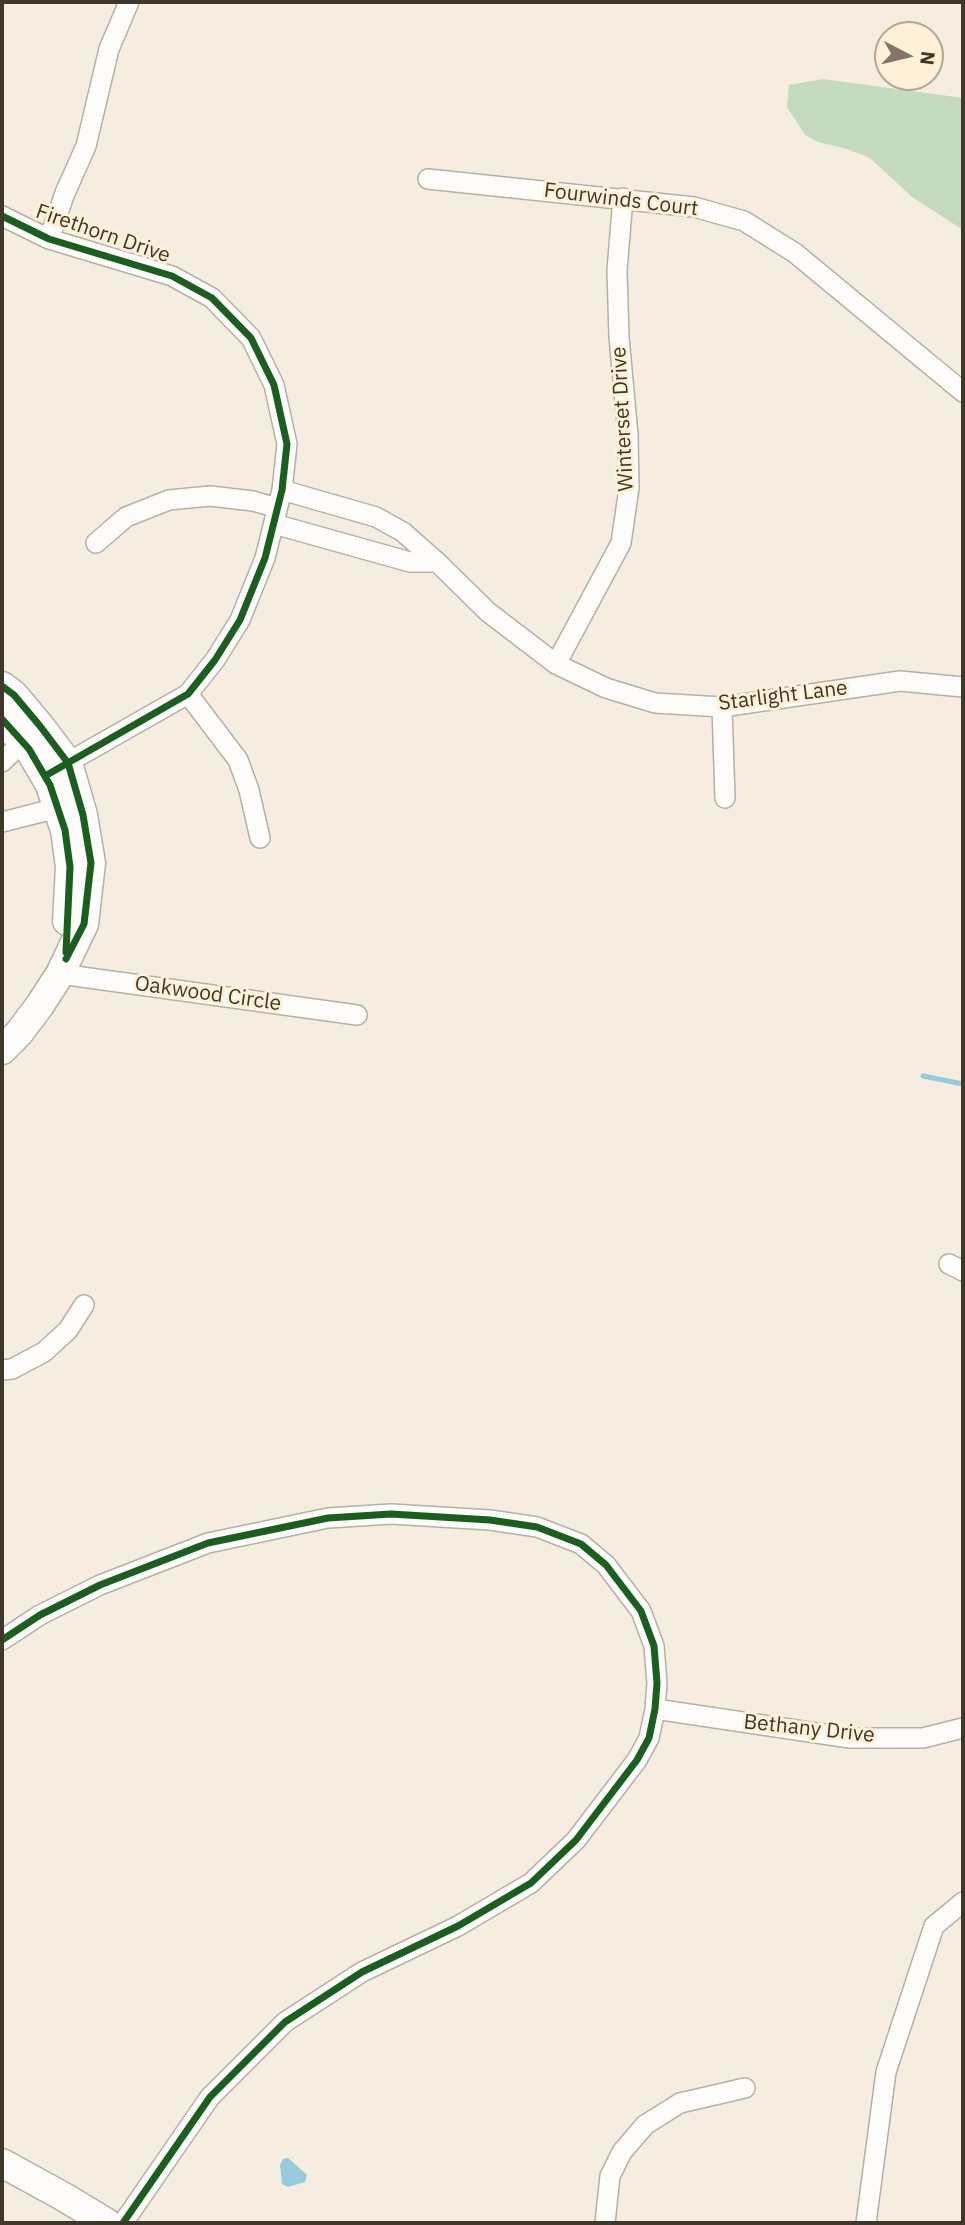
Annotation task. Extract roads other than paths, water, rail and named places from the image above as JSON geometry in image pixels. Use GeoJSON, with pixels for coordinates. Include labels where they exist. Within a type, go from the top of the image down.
{"type":"FeatureCollection","features":[{"type":"Feature","properties":{"kind":"street"},"geometry":{"type":"LineString","coordinates":[[49,239],[65,193],[86,146],[109,48],[129,2]]}},
{"type":"Feature","properties":{"kind":"street","name":"Fourwinds Court"},"geometry":{"type":"LineString","coordinates":[[428,179],[694,206],[744,221],[795,253],[963,393]]}},
{"type":"Feature","properties":{"kind":"street","name":"Winterset Drive"},"geometry":{"type":"LineString","coordinates":[[556,664],[621,543],[629,488],[617,270],[622,198]]}},
{"type":"Feature","properties":{"kind":"street","name":"Firethorn Drive"},"geometry":{"type":"LineString","coordinates":[[2,216],[49,239],[172,276],[212,298],[250,338],[274,385],[288,444],[265,558],[240,620],[215,660],[188,694],[56,769]]}},
{"type":"Feature","properties":{"kind":"street"},"geometry":{"type":"LineString","coordinates":[[96,543],[126,517],[169,500],[211,496],[277,507],[410,562],[437,562]]}},
{"type":"Feature","properties":{"kind":"street","name":"Starlight Lane"},"geometry":{"type":"LineString","coordinates":[[277,507],[376,517],[402,532],[488,612],[556,664],[606,688],[655,703],[722,707],[900,681],[963,687]]}},
{"type":"Feature","properties":{"kind":"street"},"geometry":{"type":"LineString","coordinates":[[2,686],[14,695],[32,734],[56,769],[92,863],[84,925],[40,1006],[2,1050]]}},
{"type":"Feature","properties":{"kind":"street"},"geometry":{"type":"LineString","coordinates":[[188,694],[239,760],[260,838]]}},
{"type":"Feature","properties":{"kind":"street"},"geometry":{"type":"LineString","coordinates":[[722,707],[725,798]]}},
{"type":"Feature","properties":{"kind":"street"},"geometry":{"type":"LineString","coordinates":[[2,719],[32,734]]}},
{"type":"Feature","properties":{"kind":"street"},"geometry":{"type":"LineString","coordinates":[[2,762],[32,734]]}},
{"type":"Feature","properties":{"kind":"street"},"geometry":{"type":"LineString","coordinates":[[2,822],[69,805]]}},
{"type":"Feature","properties":{"kind":"street","name":"Oakwood Circle"},"geometry":{"type":"LineString","coordinates":[[63,966],[357,1015]]}},
{"type":"Feature","properties":{"kind":"street"},"geometry":{"type":"LineString","coordinates":[[2,1370],[12,1368],[44,1352],[68,1330],[84,1305]]}},
{"type":"Feature","properties":{"kind":"street"},"geometry":{"type":"LineString","coordinates":[[2,1640],[40,1615],[100,1585],[208,1543],[328,1518],[391,1514],[490,1520],[537,1527],[581,1544],[606,1565],[641,1611],[654,1646],[657,1683],[649,1738],[637,1760],[576,1840],[531,1882],[458,1926],[362,1972],[285,2022],[210,2096],[123,2223]]}},
{"type":"Feature","properties":{"kind":"street","name":"Bethany Drive"},"geometry":{"type":"LineString","coordinates":[[655,1709],[849,1738],[923,1738],[963,1728]]}},
{"type":"Feature","properties":{"kind":"street"},"geometry":{"type":"LineString","coordinates":[[866,2223],[886,2073],[934,1926],[963,1902]]}},
{"type":"Feature","properties":{"kind":"street"},"geometry":{"type":"LineString","coordinates":[[606,2223],[610,2176],[622,2152],[645,2124],[680,2103],[746,2088]]}},
{"type":"Feature","properties":{"kind":"street"},"geometry":{"type":"LineString","coordinates":[[2,2163],[107,2223]]}},
{"type":"Feature","properties":{"kind":"water"},"geometry":{"type":"Polygon","coordinates":[[[288,2158],[307,2175],[305,2182],[288,2187],[282,2184],[280,2165],[283,2159],[288,2158]]]}},
{"type":"Feature","properties":{"kind":"waterway"},"geometry":{"type":"LineString","coordinates":[[923,1076],[963,1084]]}}]}
